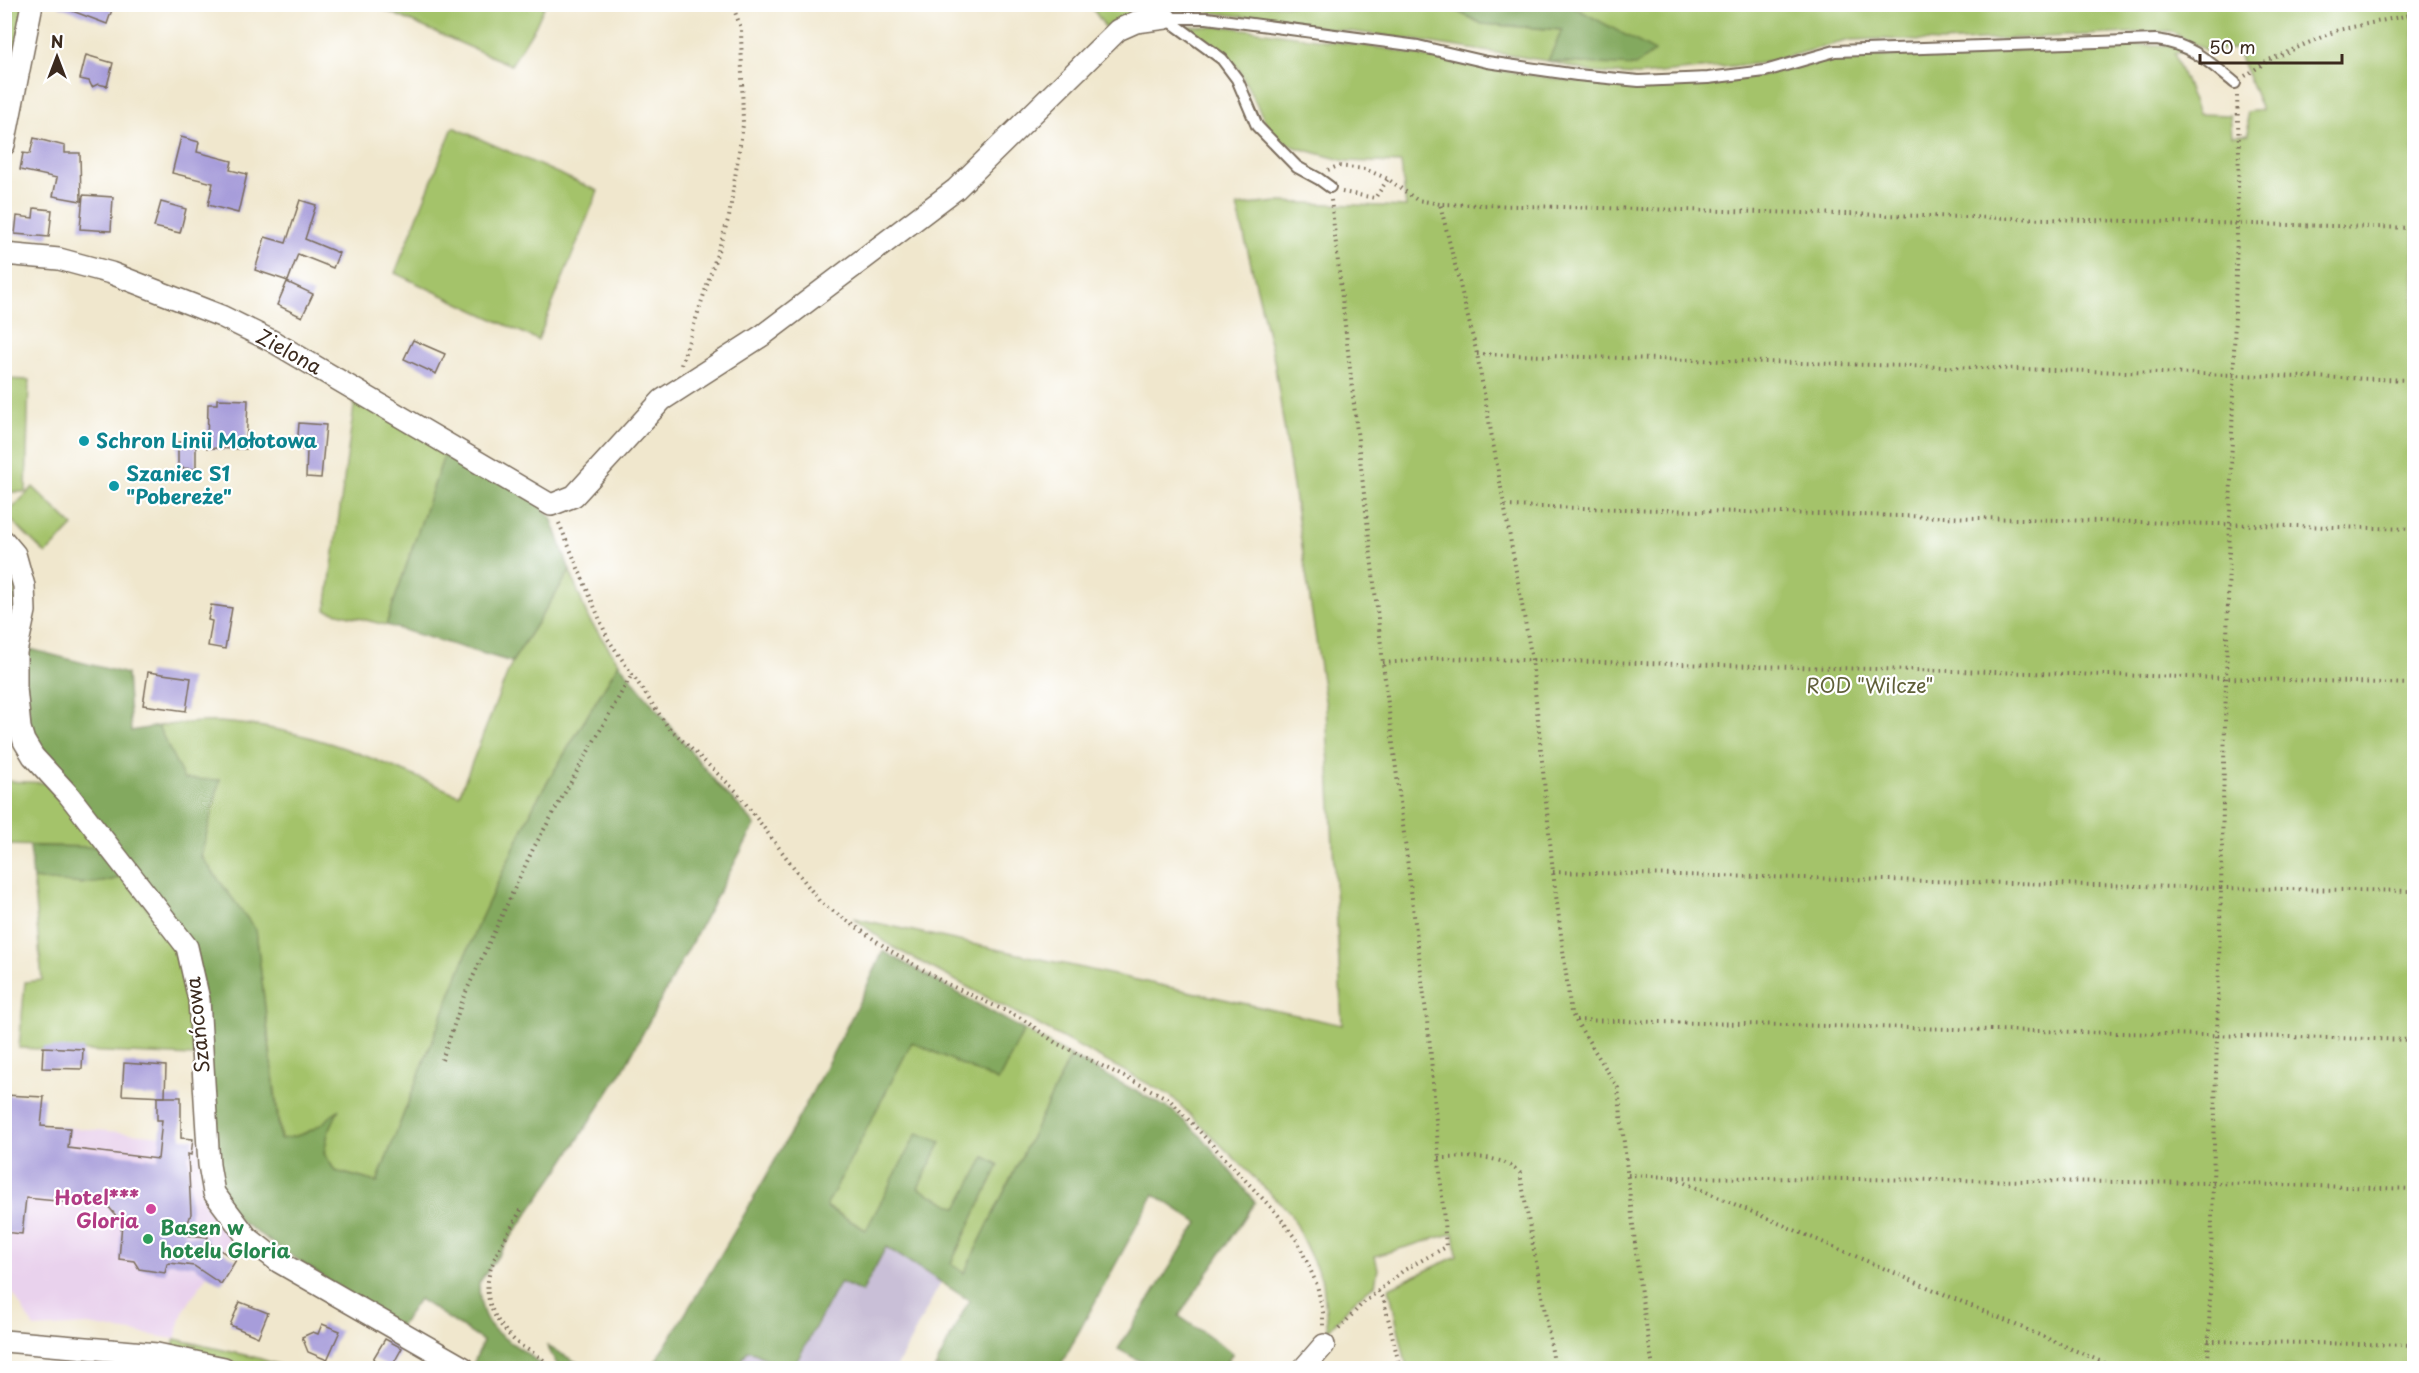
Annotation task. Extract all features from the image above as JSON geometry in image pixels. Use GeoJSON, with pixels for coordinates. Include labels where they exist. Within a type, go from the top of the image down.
{"type":"FeatureCollection","features":[{"type":"Feature","properties":{"kind":"street"},"geometry":{"type":"LineString","coordinates":[[4,145],[32,4]]}},
{"type":"Feature","properties":{"kind":"street"},"geometry":{"type":"LineString","coordinates":[[551,505],[574,496],[672,392],[763,335],[956,189],[1118,30],[1136,22],[1166,18]]}},
{"type":"Feature","properties":{"kind":"street","name":"Zielona"},"geometry":{"type":"LineString","coordinates":[[4,254],[59,259],[111,273],[221,316],[272,341],[551,505]]}},
{"type":"Feature","properties":{"kind":"street","name":"Szańcowa"},"geometry":{"type":"LineString","coordinates":[[4,541],[15,554],[24,586],[25,611],[16,652],[16,688],[20,728],[24,741],[33,756],[68,794],[187,947],[199,1000],[209,1165],[214,1193],[247,1237],[279,1262],[464,1368]]}},
{"type":"Feature","properties":{"kind":"street"},"geometry":{"type":"LineString","coordinates":[[4,1341],[157,1354],[224,1368]]}},
{"type":"Feature","properties":{"kind":"street"},"geometry":{"type":"LineString","coordinates":[[1304,1368],[1324,1345]]}},
{"type":"Feature","properties":{"kind":"lane"},"geometry":{"type":"LineString","coordinates":[[1166,18],[1207,18],[1418,46],[1498,63],[1577,75],[1639,81],[1708,78],[1765,70],[1835,51],[2156,40],[2175,42],[2200,54],[2235,83]]}},
{"type":"Feature","properties":{"kind":"lane"},"geometry":{"type":"LineString","coordinates":[[1166,18],[1222,59],[1237,79],[1257,126],[1277,150],[1297,167],[1330,187]]}},
{"type":"Feature","properties":{"kind":"path"},"geometry":{"type":"LineString","coordinates":[[672,392],[729,217],[733,194],[743,124],[741,28],[732,4]]}},
{"type":"Feature","properties":{"kind":"path"},"geometry":{"type":"LineString","coordinates":[[2208,1368],[2234,375],[2239,112],[2235,83],[2269,60],[2338,30],[2415,14]]}},
{"type":"Feature","properties":{"kind":"path"},"geometry":{"type":"LineString","coordinates":[[1319,179],[1325,171],[1338,166],[1365,169],[1388,179],[1417,200],[1440,204],[2415,228]]}},
{"type":"Feature","properties":{"kind":"path"},"geometry":{"type":"LineString","coordinates":[[1324,1345],[1361,1305],[1404,1270],[1446,1247],[1430,1045],[1383,663],[1330,187],[1349,195],[1375,198],[1388,179]]}},
{"type":"Feature","properties":{"kind":"path"},"geometry":{"type":"LineString","coordinates":[[1440,204],[1477,354],[1532,660],[1553,872],[1571,1012],[1618,1088],[1639,1280],[1653,1368]]}},
{"type":"Feature","properties":{"kind":"path"},"geometry":{"type":"LineString","coordinates":[[1477,354],[2415,380]]}},
{"type":"Feature","properties":{"kind":"path"},"geometry":{"type":"LineString","coordinates":[[551,505],[608,639],[668,728],[736,791],[820,902],[891,951],[936,977],[1021,1018],[1056,1042],[1168,1099],[1278,1215],[1298,1242],[1317,1285],[1323,1312],[1324,1345]]}},
{"type":"Feature","properties":{"kind":"path"},"geometry":{"type":"LineString","coordinates":[[1504,506],[2415,529]]}},
{"type":"Feature","properties":{"kind":"path"},"geometry":{"type":"LineString","coordinates":[[1383,663],[1445,658],[2415,684]]}},
{"type":"Feature","properties":{"kind":"path"},"geometry":{"type":"LineString","coordinates":[[442,1060],[464,996],[533,849],[632,674]]}},
{"type":"Feature","properties":{"kind":"path"},"geometry":{"type":"LineString","coordinates":[[1553,872],[2415,891]]}},
{"type":"Feature","properties":{"kind":"path"},"geometry":{"type":"LineString","coordinates":[[1576,1020],[2415,1040]]}},
{"type":"Feature","properties":{"kind":"path"},"geometry":{"type":"LineString","coordinates":[[1439,1158],[1494,1158],[1510,1164],[1520,1173],[1555,1368]]}},
{"type":"Feature","properties":{"kind":"path"},"geometry":{"type":"LineString","coordinates":[[1628,1175],[2213,1183],[2415,1189]]}},
{"type":"Feature","properties":{"kind":"path"},"geometry":{"type":"LineString","coordinates":[[1671,1177],[2116,1368]]}},
{"type":"Feature","properties":{"kind":"path"},"geometry":{"type":"LineString","coordinates":[[521,1210],[492,1263],[486,1283],[494,1314],[514,1341],[546,1361],[550,1368]]}},
{"type":"Feature","properties":{"kind":"path"},"geometry":{"type":"LineString","coordinates":[[1378,1291],[1384,1301],[1400,1368]]}},
{"type":"Feature","properties":{"kind":"path"},"geometry":{"type":"LineString","coordinates":[[2208,1341],[2415,1345]]}},
{"type":"Feature","properties":{"kind":"shaded area","name":"Hotel*** Gloria"},"geometry":{"type":"Polygon","coordinates":[[[5,1122],[200,1139],[203,1196],[206,1206],[231,1238],[183,1312],[175,1339],[88,1325],[34,1328],[5,1280],[5,1122]]]}},
{"type":"Feature","properties":{"kind":"shaded area"},"geometry":{"type":"Polygon","coordinates":[[[886,1247],[941,1282],[896,1368],[793,1368],[840,1282],[862,1291],[886,1247]]]}},
{"type":"Feature","properties":{"kind":"shaded area"},"geometry":{"type":"Polygon","coordinates":[[[748,1350],[786,1368],[737,1368],[748,1350]]]}},
{"type":"Feature","properties":{"kind":"green space"},"geometry":{"type":"Polygon","coordinates":[[[5,5],[26,5],[5,111],[5,5]]]}},
{"type":"Feature","properties":{"kind":"green space"},"geometry":{"type":"Polygon","coordinates":[[[373,5],[545,5],[535,27],[511,65],[373,5]]]}},
{"type":"Feature","properties":{"kind":"green space"},"geometry":{"type":"Polygon","coordinates":[[[1090,5],[1445,5],[1482,24],[1562,30],[1548,61],[1202,11],[1161,12],[1108,31],[1090,5]]]}},
{"type":"Feature","properties":{"kind":"green space"},"geometry":{"type":"Polygon","coordinates":[[[1445,5],[1570,5],[1655,51],[1635,66],[1548,61],[1562,30],[1482,24],[1445,5]]]}},
{"type":"Feature","properties":{"kind":"green space","name":"ROD \"Wilcze\""},"geometry":{"type":"Polygon","coordinates":[[[1570,5],[2414,5],[2414,1368],[1407,1368],[1389,1288],[1457,1256],[1454,1233],[1375,1256],[1378,1269],[1375,1285],[1357,1298],[1328,1331],[1323,1282],[1290,1213],[1171,1096],[891,946],[854,918],[1342,1025],[1326,707],[1274,360],[1237,206],[1278,202],[1406,207],[1401,163],[1345,161],[1280,141],[1268,127],[1238,68],[1221,50],[1184,26],[1230,27],[1388,49],[1460,64],[1571,81],[1645,87],[1748,78],[1840,58],[2169,45],[2186,52],[2174,53],[2198,114],[2230,115],[2232,136],[2249,134],[2247,112],[2262,110],[2237,49],[2205,50],[2170,31],[1941,42],[1850,40],[1763,63],[1639,75],[1594,73],[1548,61],[1635,65],[1570,5]]]}},
{"type":"Feature","properties":{"kind":"green space"},"geometry":{"type":"Polygon","coordinates":[[[453,127],[598,191],[538,340],[395,273],[453,127]]]}},
{"type":"Feature","properties":{"kind":"green space"},"geometry":{"type":"Polygon","coordinates":[[[5,379],[29,380],[26,492],[5,492],[5,379]]]}},
{"type":"Feature","properties":{"kind":"green space"},"geometry":{"type":"Polygon","coordinates":[[[355,399],[447,447],[386,625],[326,610],[355,399]]]}},
{"type":"Feature","properties":{"kind":"green space"},"geometry":{"type":"Polygon","coordinates":[[[447,447],[535,500],[551,517],[570,571],[512,662],[386,625],[447,447]]]}},
{"type":"Feature","properties":{"kind":"green space"},"geometry":{"type":"Polygon","coordinates":[[[33,487],[73,526],[46,554],[6,515],[33,487]]]}},
{"type":"Feature","properties":{"kind":"green space"},"geometry":{"type":"Polygon","coordinates":[[[5,557],[11,569],[15,597],[5,668],[5,557]]]}},
{"type":"Feature","properties":{"kind":"green space"},"geometry":{"type":"Polygon","coordinates":[[[570,571],[588,618],[619,663],[535,803],[476,929],[377,1182],[335,1171],[324,1153],[328,1133],[338,1111],[312,1130],[281,1140],[256,931],[201,856],[220,780],[184,780],[158,726],[218,722],[283,731],[342,747],[459,795],[512,662],[570,571]]]}},
{"type":"Feature","properties":{"kind":"green space"},"geometry":{"type":"Polygon","coordinates":[[[22,647],[127,674],[131,731],[158,726],[184,779],[220,780],[201,856],[256,930],[280,1139],[298,1136],[312,1130],[339,1109],[328,1133],[324,1153],[335,1171],[377,1182],[476,929],[535,803],[619,663],[723,791],[755,825],[623,1070],[559,1169],[479,1283],[480,1302],[491,1326],[544,1368],[472,1367],[483,1341],[419,1299],[399,1328],[240,1221],[218,1191],[201,978],[32,749],[22,647]]]}},
{"type":"Feature","properties":{"kind":"green space"},"geometry":{"type":"Polygon","coordinates":[[[4,781],[49,783],[178,947],[185,978],[194,1056],[19,1048],[25,982],[42,980],[33,879],[83,884],[95,847],[5,845],[4,781]]]}},
{"type":"Feature","properties":{"kind":"green space"},"geometry":{"type":"Polygon","coordinates":[[[30,846],[95,847],[121,877],[89,883],[33,879],[30,846]]]}},
{"type":"Feature","properties":{"kind":"green space"},"geometry":{"type":"Polygon","coordinates":[[[883,951],[1024,1030],[998,1081],[912,1042],[826,1207],[866,1230],[917,1133],[941,1142],[918,1188],[957,1208],[985,1157],[999,1165],[951,1263],[964,1273],[1071,1056],[1173,1111],[1204,1139],[1255,1202],[1179,1316],[1233,1353],[1223,1368],[1144,1368],[1146,1364],[1118,1349],[1198,1223],[1154,1194],[1059,1368],[935,1368],[969,1300],[886,1247],[862,1292],[840,1282],[793,1368],[786,1368],[748,1350],[737,1368],[651,1368],[715,1265],[775,1160],[850,1020],[883,951]]]}},
{"type":"Feature","properties":{"kind":"green space"},"geometry":{"type":"Polygon","coordinates":[[[1024,1030],[1071,1056],[964,1274],[951,1263],[999,1165],[985,1157],[958,1209],[917,1188],[941,1142],[866,1230],[826,1206],[912,1041],[998,1081],[1024,1030]]]}},
{"type":"Feature","properties":{"kind":"green space"},"geometry":{"type":"Polygon","coordinates":[[[175,1339],[258,1358],[288,1368],[261,1368],[172,1349],[175,1339]]]}},
{"type":"Feature","properties":{"kind":"green space"},"geometry":{"type":"Polygon","coordinates":[[[547,1346],[587,1368],[559,1368],[547,1346]]]}},
{"type":"Feature","properties":{"kind":"building"},"geometry":{"type":"Polygon","coordinates":[[[59,4],[114,4],[107,24],[59,6],[59,4]]]}},
{"type":"Feature","properties":{"kind":"building"},"geometry":{"type":"Polygon","coordinates":[[[86,55],[113,63],[107,86],[98,84],[92,87],[89,81],[80,79],[86,55]]]}},
{"type":"Feature","properties":{"kind":"building"},"geometry":{"type":"Polygon","coordinates":[[[181,137],[199,142],[197,152],[232,161],[230,170],[247,174],[238,213],[208,205],[213,183],[172,173],[181,137]]]}},
{"type":"Feature","properties":{"kind":"building"},"geometry":{"type":"Polygon","coordinates":[[[34,138],[65,146],[65,153],[80,153],[81,201],[53,196],[57,178],[20,170],[23,153],[30,154],[34,138]]]}},
{"type":"Feature","properties":{"kind":"building"},"geometry":{"type":"Polygon","coordinates":[[[83,195],[113,197],[111,231],[80,229],[83,195]]]}},
{"type":"Feature","properties":{"kind":"building"},"geometry":{"type":"Polygon","coordinates":[[[300,200],[316,205],[305,239],[339,253],[333,268],[298,254],[288,281],[255,270],[265,237],[286,243],[300,200]]]}},
{"type":"Feature","properties":{"kind":"building"},"geometry":{"type":"Polygon","coordinates":[[[161,202],[186,209],[180,233],[154,227],[161,202]]]}},
{"type":"Feature","properties":{"kind":"building"},"geometry":{"type":"Polygon","coordinates":[[[34,208],[52,210],[49,237],[15,234],[17,216],[33,218],[34,208]]]}},
{"type":"Feature","properties":{"kind":"building"},"geometry":{"type":"Polygon","coordinates":[[[287,282],[313,294],[302,317],[277,305],[287,282]]]}},
{"type":"Feature","properties":{"kind":"building"},"geometry":{"type":"Polygon","coordinates":[[[413,340],[445,354],[436,374],[404,359],[413,340]]]}},
{"type":"Feature","properties":{"kind":"building"},"geometry":{"type":"Polygon","coordinates":[[[217,399],[248,400],[246,449],[207,448],[208,404],[217,404],[217,399]]]}},
{"type":"Feature","properties":{"kind":"building"},"geometry":{"type":"Polygon","coordinates":[[[299,423],[326,425],[321,478],[306,477],[307,450],[297,449],[299,423]]]}},
{"type":"Feature","properties":{"kind":"building"},"geometry":{"type":"Polygon","coordinates":[[[178,442],[196,442],[196,469],[178,468],[178,442]]]}},
{"type":"Feature","properties":{"kind":"building"},"geometry":{"type":"Polygon","coordinates":[[[211,605],[232,608],[225,649],[208,646],[212,621],[208,620],[211,605]]]}},
{"type":"Feature","properties":{"kind":"building"},"geometry":{"type":"Polygon","coordinates":[[[148,672],[191,678],[186,711],[143,705],[148,672]]]}},
{"type":"Feature","properties":{"kind":"building"},"geometry":{"type":"Polygon","coordinates":[[[43,1047],[83,1049],[82,1069],[42,1068],[43,1047]]]}},
{"type":"Feature","properties":{"kind":"building"},"geometry":{"type":"Polygon","coordinates":[[[124,1063],[166,1066],[165,1097],[122,1095],[124,1063]]]}},
{"type":"Feature","properties":{"kind":"building","name":"Hotel*** Gloria"},"geometry":{"type":"Polygon","coordinates":[[[4,1095],[44,1097],[41,1126],[70,1128],[68,1148],[158,1159],[162,1120],[157,1120],[157,1097],[181,1097],[181,1138],[193,1139],[191,1155],[188,1154],[191,1214],[184,1235],[208,1237],[207,1242],[236,1260],[221,1284],[194,1266],[170,1263],[167,1264],[165,1273],[139,1269],[134,1261],[119,1259],[122,1223],[108,1206],[26,1198],[22,1234],[4,1232],[7,1202],[4,1201],[4,1095]]]}},
{"type":"Feature","properties":{"kind":"building"},"geometry":{"type":"Polygon","coordinates":[[[240,1302],[268,1313],[258,1337],[230,1325],[240,1302]]]}},
{"type":"Feature","properties":{"kind":"building"},"geometry":{"type":"Polygon","coordinates":[[[322,1324],[340,1331],[327,1360],[308,1352],[302,1337],[313,1332],[318,1334],[322,1324]]]}},
{"type":"Feature","properties":{"kind":"building"},"geometry":{"type":"Polygon","coordinates":[[[385,1339],[402,1348],[391,1368],[373,1359],[385,1339]]]}},
{"type":"Feature","properties":{"kind":"place","name":"Schron Linii Mołotowa"},"geometry":{"type":"Point","coordinates":[84,441]}},
{"type":"Feature","properties":{"kind":"place","name":"Szaniec S1 \"Pobereże\""},"geometry":{"type":"Point","coordinates":[114,486]}},
{"type":"Feature","properties":{"kind":"place","name":"Hotel*** Gloria"},"geometry":{"type":"Point","coordinates":[151,1209]}},
{"type":"Feature","properties":{"kind":"place","name":"Basen w hotelu Gloria"},"geometry":{"type":"Point","coordinates":[148,1239]}}]}
